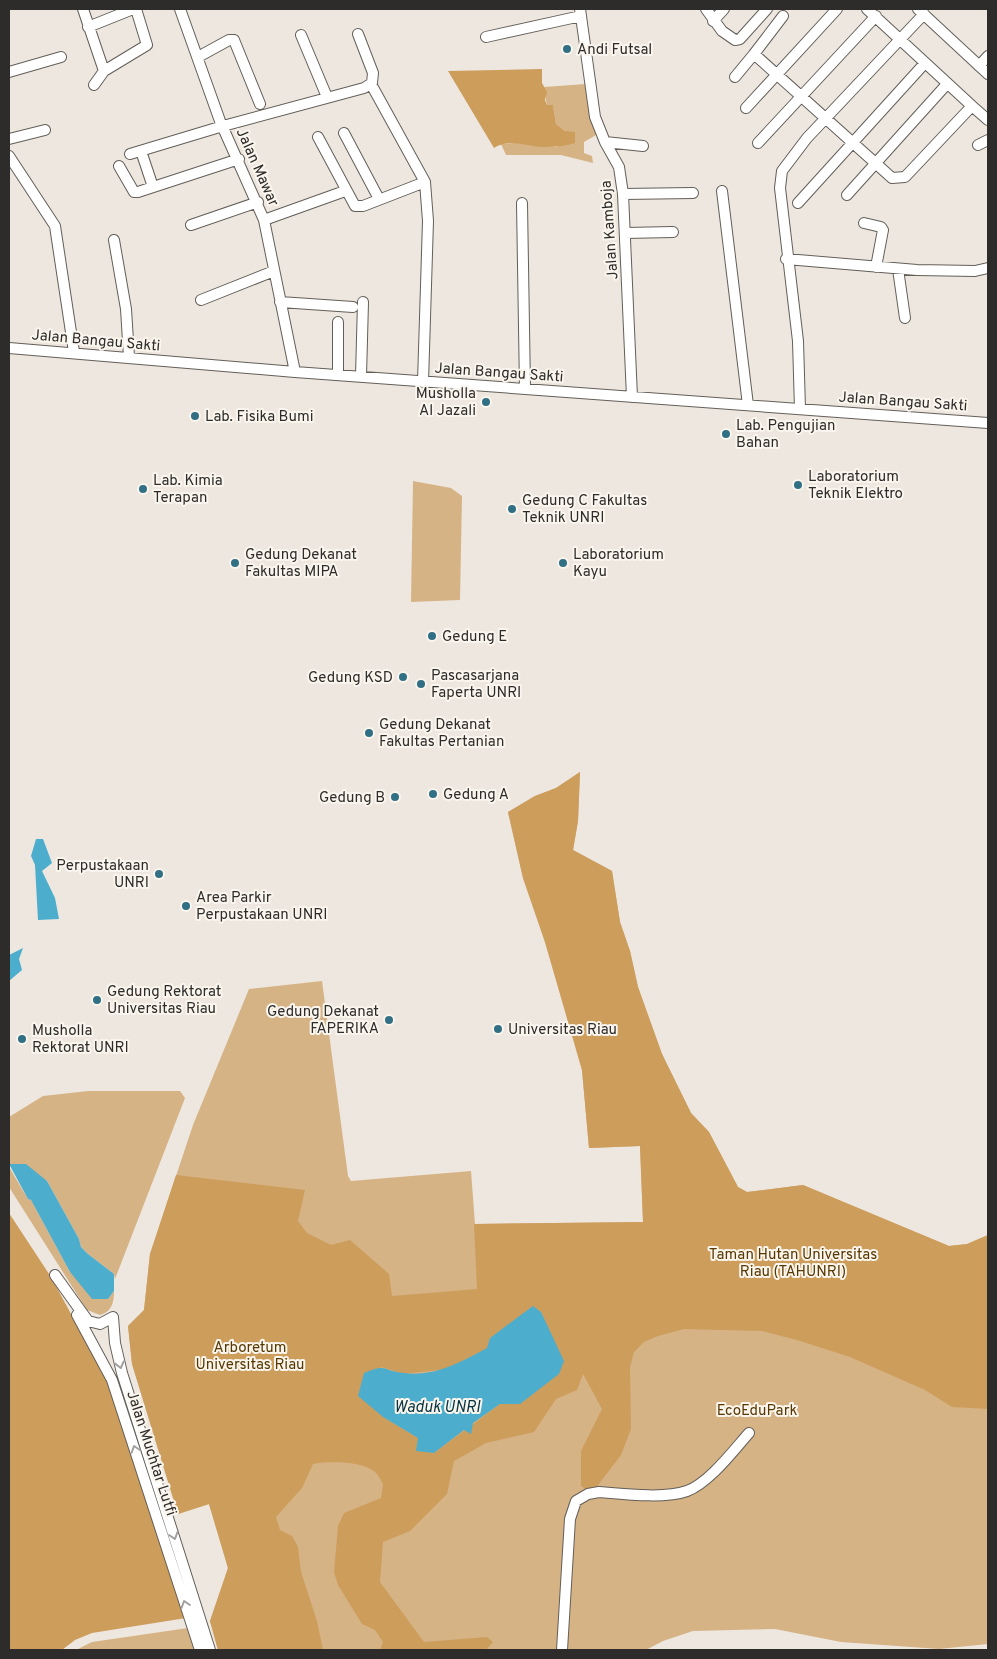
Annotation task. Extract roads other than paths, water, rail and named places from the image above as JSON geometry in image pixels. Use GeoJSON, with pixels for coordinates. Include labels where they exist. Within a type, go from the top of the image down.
{"type":"FeatureCollection","features":[{"type":"Feature","properties":{"kind":"street"},"geometry":{"type":"LineString","coordinates":[[83,9],[104,71]]}},
{"type":"Feature","properties":{"kind":"street"},"geometry":{"type":"LineString","coordinates":[[88,27],[134,9],[148,45],[104,71],[94,85]]}},
{"type":"Feature","properties":{"kind":"street","name":"Jalan Mawar"},"geometry":{"type":"LineString","coordinates":[[180,9],[223,126],[258,202],[264,220],[295,372]]}},
{"type":"Feature","properties":{"kind":"street"},"geometry":{"type":"LineString","coordinates":[[706,9],[722,31],[737,40],[768,9]]}},
{"type":"Feature","properties":{"kind":"street"},"geometry":{"type":"LineString","coordinates":[[713,21],[724,9]]}},
{"type":"Feature","properties":{"kind":"street"},"geometry":{"type":"LineString","coordinates":[[746,108],[837,9]]}},
{"type":"Feature","properties":{"kind":"street"},"geometry":{"type":"LineString","coordinates":[[867,9],[988,120]]}},
{"type":"Feature","properties":{"kind":"street"},"geometry":{"type":"LineString","coordinates":[[800,409],[798,341],[786,259],[780,188],[782,171],[806,138],[900,39],[921,11],[988,74]]}},
{"type":"Feature","properties":{"kind":"street"},"geometry":{"type":"LineString","coordinates":[[486,37],[581,12]]}},
{"type":"Feature","properties":{"kind":"street","name":"Jalan Kamboja"},"geometry":{"type":"LineString","coordinates":[[581,12],[592,101],[605,142],[619,167],[623,194],[632,397]]}},
{"type":"Feature","properties":{"kind":"street"},"geometry":{"type":"LineString","coordinates":[[735,76],[783,16]]}},
{"type":"Feature","properties":{"kind":"street"},"geometry":{"type":"LineString","coordinates":[[758,143],[876,16]]}},
{"type":"Feature","properties":{"kind":"street"},"geometry":{"type":"LineString","coordinates":[[358,34],[373,73],[371,84],[425,182],[428,222],[423,382]]}},
{"type":"Feature","properties":{"kind":"street"},"geometry":{"type":"LineString","coordinates":[[301,35],[327,97]]}},
{"type":"Feature","properties":{"kind":"street"},"geometry":{"type":"LineString","coordinates":[[198,57],[229,40],[234,40],[260,104]]}},
{"type":"Feature","properties":{"kind":"street"},"geometry":{"type":"LineString","coordinates":[[754,54],[827,117],[892,178],[899,179],[905,177],[972,106]]}},
{"type":"Feature","properties":{"kind":"street"},"geometry":{"type":"LineString","coordinates":[[979,66],[988,56]]}},
{"type":"Feature","properties":{"kind":"street"},"geometry":{"type":"LineString","coordinates":[[9,72],[61,57]]}},
{"type":"Feature","properties":{"kind":"street"},"geometry":{"type":"LineString","coordinates":[[798,202],[925,63]]}},
{"type":"Feature","properties":{"kind":"street"},"geometry":{"type":"LineString","coordinates":[[130,154],[223,126],[364,88],[371,84]]}},
{"type":"Feature","properties":{"kind":"street"},"geometry":{"type":"LineString","coordinates":[[846,195],[877,164],[947,84]]}},
{"type":"Feature","properties":{"kind":"street"},"geometry":{"type":"LineString","coordinates":[[9,139],[45,130]]}},
{"type":"Feature","properties":{"kind":"street"},"geometry":{"type":"LineString","coordinates":[[344,133],[379,199]]}},
{"type":"Feature","properties":{"kind":"street"},"geometry":{"type":"LineString","coordinates":[[318,138],[351,202],[357,207],[425,182]]}},
{"type":"Feature","properties":{"kind":"street"},"geometry":{"type":"LineString","coordinates":[[978,145],[988,140]]}},
{"type":"Feature","properties":{"kind":"street"},"geometry":{"type":"LineString","coordinates":[[605,142],[643,146]]}},
{"type":"Feature","properties":{"kind":"street"},"geometry":{"type":"LineString","coordinates":[[9,156],[55,226],[74,352]]}},
{"type":"Feature","properties":{"kind":"street"},"geometry":{"type":"LineString","coordinates":[[143,157],[153,187]]}},
{"type":"Feature","properties":{"kind":"street"},"geometry":{"type":"LineString","coordinates":[[119,166],[134,192],[239,159]]}},
{"type":"Feature","properties":{"kind":"street"},"geometry":{"type":"LineString","coordinates":[[264,220],[345,191]]}},
{"type":"Feature","properties":{"kind":"street"},"geometry":{"type":"LineString","coordinates":[[722,191],[748,405]]}},
{"type":"Feature","properties":{"kind":"street"},"geometry":{"type":"LineString","coordinates":[[623,194],[693,193]]}},
{"type":"Feature","properties":{"kind":"street"},"geometry":{"type":"LineString","coordinates":[[191,225],[258,202]]}},
{"type":"Feature","properties":{"kind":"street"},"geometry":{"type":"LineString","coordinates":[[522,203],[525,389]]}},
{"type":"Feature","properties":{"kind":"street"},"geometry":{"type":"LineString","coordinates":[[864,223],[881,227],[883,230],[876,267]]}},
{"type":"Feature","properties":{"kind":"street"},"geometry":{"type":"LineString","coordinates":[[625,233],[672,232]]}},
{"type":"Feature","properties":{"kind":"street"},"geometry":{"type":"LineString","coordinates":[[114,240],[126,308],[130,357]]}},
{"type":"Feature","properties":{"kind":"street"},"geometry":{"type":"LineString","coordinates":[[786,259],[898,268],[975,271],[988,268]]}},
{"type":"Feature","properties":{"kind":"street"},"geometry":{"type":"LineString","coordinates":[[898,268],[904,318]]}},
{"type":"Feature","properties":{"kind":"street"},"geometry":{"type":"LineString","coordinates":[[201,300],[274,270]]}},
{"type":"Feature","properties":{"kind":"street"},"geometry":{"type":"LineString","coordinates":[[280,302],[358,305],[361,376]]}},
{"type":"Feature","properties":{"kind":"street"},"geometry":{"type":"LineString","coordinates":[[338,322],[338,374]]}},
{"type":"Feature","properties":{"kind":"street","name":"Jalan Bangau Sakti"},"geometry":{"type":"LineString","coordinates":[[9,348],[423,382],[988,423]]}},
{"type":"Feature","properties":{"kind":"street","name":"Jalan Muchtar Lutfi"},"geometry":{"type":"LineString","coordinates":[[200,1650],[112,1380],[55,1274],[88,1321],[100,1324],[114,1316],[115,1343],[122,1373],[210,1650]]}},
{"type":"Feature","properties":{"kind":"street"},"geometry":{"type":"LineString","coordinates":[[562,1650],[570,1519],[576,1501],[588,1494],[599,1492],[667,1494],[690,1490],[723,1461],[748,1433]]}},
{"type":"Feature","properties":{"kind":"water"},"geometry":{"type":"Polygon","coordinates":[[[36,839],[43,839],[52,863],[42,871],[55,898],[59,919],[38,920],[35,865],[31,856],[36,839]]]}},
{"type":"Feature","properties":{"kind":"water"},"geometry":{"type":"Polygon","coordinates":[[[23,948],[19,959],[22,970],[9,981],[9,955],[23,948]]]}},
{"type":"Feature","properties":{"kind":"water"},"geometry":{"type":"Polygon","coordinates":[[[9,1164],[26,1164],[47,1181],[79,1239],[81,1247],[114,1274],[114,1291],[108,1299],[92,1299],[70,1272],[9,1164]]]}},
{"type":"Feature","properties":{"kind":"water","name":"Waduk UNRI"},"geometry":{"type":"Polygon","coordinates":[[[533,1306],[541,1312],[564,1361],[559,1374],[520,1404],[500,1404],[473,1423],[471,1434],[464,1430],[434,1453],[416,1451],[418,1438],[383,1417],[358,1396],[364,1373],[378,1368],[415,1374],[437,1371],[487,1348],[490,1338],[533,1306]]]}},
{"type":"Feature","properties":{"kind":"place","name":"Andi Futsal"},"geometry":{"type":"Point","coordinates":[567,49]}},
{"type":"Feature","properties":{"kind":"place","name":"Musholla Al Jazali"},"geometry":{"type":"Point","coordinates":[486,402]}},
{"type":"Feature","properties":{"kind":"place","name":"Lab. Fisika Bumi"},"geometry":{"type":"Point","coordinates":[195,416]}},
{"type":"Feature","properties":{"kind":"place","name":"Lab. Pengujian Bahan"},"geometry":{"type":"Point","coordinates":[726,434]}},
{"type":"Feature","properties":{"kind":"place","name":"Laboratorium Teknik Elektro"},"geometry":{"type":"Point","coordinates":[798,485]}},
{"type":"Feature","properties":{"kind":"place","name":"Lab. Kimia Terapan"},"geometry":{"type":"Point","coordinates":[143,489]}},
{"type":"Feature","properties":{"kind":"place","name":"Gedung C Fakultas Teknik UNRI"},"geometry":{"type":"Point","coordinates":[512,509]}},
{"type":"Feature","properties":{"kind":"place","name":"Gedung Dekanat Fakultas MIPA"},"geometry":{"type":"Point","coordinates":[235,563]}},
{"type":"Feature","properties":{"kind":"place","name":"Laboratorium Kayu"},"geometry":{"type":"Point","coordinates":[563,563]}},
{"type":"Feature","properties":{"kind":"place","name":"Gedung E"},"geometry":{"type":"Point","coordinates":[432,636]}},
{"type":"Feature","properties":{"kind":"place","name":"Gedung KSD"},"geometry":{"type":"Point","coordinates":[403,677]}},
{"type":"Feature","properties":{"kind":"place","name":"Pascasarjana Faperta UNRI"},"geometry":{"type":"Point","coordinates":[421,684]}},
{"type":"Feature","properties":{"kind":"place","name":"Gedung Dekanat Fakultas Pertanian"},"geometry":{"type":"Point","coordinates":[369,733]}},
{"type":"Feature","properties":{"kind":"place","name":"Gedung A"},"geometry":{"type":"Point","coordinates":[433,794]}},
{"type":"Feature","properties":{"kind":"place","name":"Gedung B"},"geometry":{"type":"Point","coordinates":[395,797]}},
{"type":"Feature","properties":{"kind":"place","name":"Perpustakaan UNRI"},"geometry":{"type":"Point","coordinates":[159,874]}},
{"type":"Feature","properties":{"kind":"place","name":"Area Parkir Perpustakaan UNRI"},"geometry":{"type":"Point","coordinates":[186,906]}},
{"type":"Feature","properties":{"kind":"place","name":"Gedung Rektorat Universitas Riau"},"geometry":{"type":"Point","coordinates":[97,1000]}},
{"type":"Feature","properties":{"kind":"place","name":"Gedung Dekanat FAPERIKA"},"geometry":{"type":"Point","coordinates":[389,1020]}},
{"type":"Feature","properties":{"kind":"place","name":"Universitas Riau"},"geometry":{"type":"Point","coordinates":[498,1029]}},
{"type":"Feature","properties":{"kind":"place","name":"Musholla Rektorat UNRI"},"geometry":{"type":"Point","coordinates":[22,1039]}},
{"type":"Feature","properties":{"kind":"park label","name":"Taman Hutan Universitas Riau (TAHUNRI)"},"geometry":{"type":"Point","coordinates":[793,1262]}},
{"type":"Feature","properties":{"kind":"park label","name":"Arboretum Universitas Riau"},"geometry":{"type":"Point","coordinates":[250,1356]}},
{"type":"Feature","properties":{"kind":"park label","name":"EcoEduPark"},"geometry":{"type":"Point","coordinates":[757,1410]}}]}
